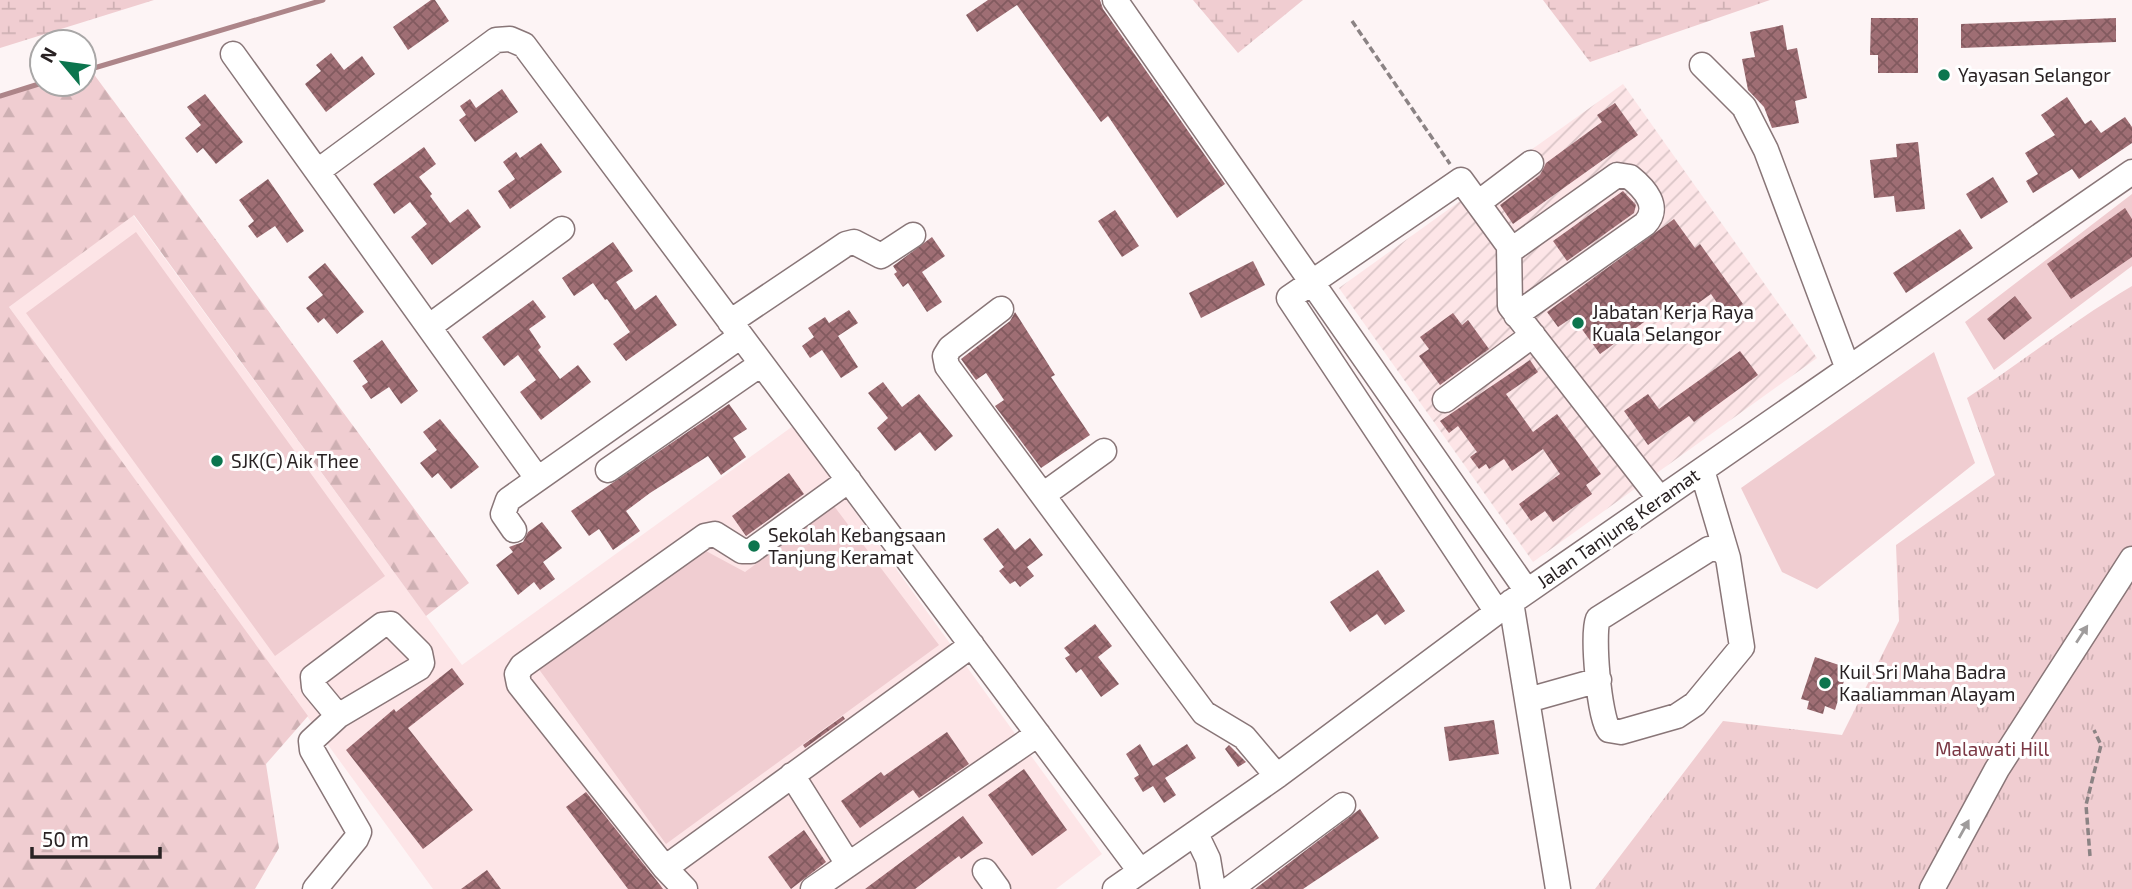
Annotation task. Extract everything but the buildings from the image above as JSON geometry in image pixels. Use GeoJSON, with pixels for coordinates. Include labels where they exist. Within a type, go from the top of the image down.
{"type":"FeatureCollection","features":[{"type":"Feature","properties":{"kind":"street"},"geometry":{"type":"LineString","coordinates":[[1115,0],[1314,284],[1512,602],[1558,889]]}},
{"type":"Feature","properties":{"kind":"street"},"geometry":{"type":"LineString","coordinates":[[318,171],[496,40],[517,41],[524,45],[1140,871]]}},
{"type":"Feature","properties":{"kind":"street"},"geometry":{"type":"LineString","coordinates":[[233,54],[537,478]]}},
{"type":"Feature","properties":{"kind":"street"},"geometry":{"type":"LineString","coordinates":[[1702,65],[1744,107],[1766,150],[1848,369]]}},
{"type":"Feature","properties":{"kind":"street"},"geometry":{"type":"LineString","coordinates":[[1478,203],[1531,163]]}},
{"type":"Feature","properties":{"kind":"street","name":"Jalan Tanjung Keramat"},"geometry":{"type":"LineString","coordinates":[[1115,889],[1277,776],[1512,602],[2130,173]]}},
{"type":"Feature","properties":{"kind":"street"},"geometry":{"type":"LineString","coordinates":[[1510,251],[1617,175],[1630,177],[1652,204],[1653,212],[1645,224],[1516,315]]}},
{"type":"Feature","properties":{"kind":"street"},"geometry":{"type":"LineString","coordinates":[[1512,602],[1289,298],[1314,284],[1461,180],[1510,251],[1508,297],[1516,315],[1660,499]]}},
{"type":"Feature","properties":{"kind":"street"},"geometry":{"type":"LineString","coordinates":[[430,326],[562,229]]}},
{"type":"Feature","properties":{"kind":"street"},"geometry":{"type":"LineString","coordinates":[[514,530],[503,514],[505,504],[846,244],[853,242],[881,256],[914,235]]}},
{"type":"Feature","properties":{"kind":"street"},"geometry":{"type":"LineString","coordinates":[[1001,309],[950,348],[945,361],[1205,713],[1244,737],[1277,776]]}},
{"type":"Feature","properties":{"kind":"street"},"geometry":{"type":"LineString","coordinates":[[1445,400],[1532,335]]}},
{"type":"Feature","properties":{"kind":"street"},"geometry":{"type":"LineString","coordinates":[[608,470],[761,364]]}},
{"type":"Feature","properties":{"kind":"street"},"geometry":{"type":"LineString","coordinates":[[1043,495],[1104,451]]}},
{"type":"Feature","properties":{"kind":"street"},"geometry":{"type":"LineString","coordinates":[[1702,470],[1728,558],[1742,647],[1695,704],[1662,723],[1615,732],[1609,730],[1603,719],[1599,680],[1596,627],[1602,615],[1709,549],[1721,548],[1728,558]]}},
{"type":"Feature","properties":{"kind":"street"},"geometry":{"type":"LineString","coordinates":[[685,889],[665,868],[519,684],[518,670],[705,536],[715,534],[742,551],[751,551],[849,481]]}},
{"type":"Feature","properties":{"kind":"street"},"geometry":{"type":"LineString","coordinates":[[1932,889],[1997,769],[2132,559]]}},
{"type":"Feature","properties":{"kind":"street"},"geometry":{"type":"LineString","coordinates":[[665,868],[972,645]]}},
{"type":"Feature","properties":{"kind":"street"},"geometry":{"type":"LineString","coordinates":[[1528,700],[1599,680]]}},
{"type":"Feature","properties":{"kind":"street"},"geometry":{"type":"LineString","coordinates":[[315,889],[359,836],[358,828],[311,745],[314,737],[338,716]]}},
{"type":"Feature","properties":{"kind":"street"},"geometry":{"type":"LineString","coordinates":[[814,889],[1038,734]]}},
{"type":"Feature","properties":{"kind":"street"},"geometry":{"type":"LineString","coordinates":[[792,775],[848,864]]}},
{"type":"Feature","properties":{"kind":"street"},"geometry":{"type":"LineString","coordinates":[[1230,889],[1343,805]]}},
{"type":"Feature","properties":{"kind":"street"},"geometry":{"type":"LineString","coordinates":[[1196,834],[1208,859],[1213,889]]}},
{"type":"Feature","properties":{"kind":"path"},"geometry":{"type":"LineString","coordinates":[[1352,21],[1461,180]]}},
{"type":"Feature","properties":{"kind":"path"},"geometry":{"type":"LineString","coordinates":[[2090,856],[2086,805],[2101,746],[2094,730]]}},
{"type":"Feature","properties":{"kind":"shaded area","name":"Jabatan Kerja Raya Kuala Selangor"},"geometry":{"type":"Polygon","coordinates":[[[1623,84],[1817,358],[1533,562],[1339,288],[1623,84]]]}},
{"type":"Feature","properties":{"kind":"shaded area"},"geometry":{"type":"Polygon","coordinates":[[[133,215],[462,665],[793,426],[1102,854],[1056,889],[433,889],[9,307],[133,215]]]}},
{"type":"Feature","properties":{"kind":"green space"},"geometry":{"type":"Polygon","coordinates":[[[0,0],[154,0],[64,28],[28,28],[28,39],[0,48],[0,0]]]}},
{"type":"Feature","properties":{"kind":"green space"},"geometry":{"type":"Polygon","coordinates":[[[1193,0],[1303,0],[1238,53],[1193,0]]]}},
{"type":"Feature","properties":{"kind":"green space"},"geometry":{"type":"Polygon","coordinates":[[[1543,0],[1770,0],[1590,62],[1543,0]]]}},
{"type":"Feature","properties":{"kind":"green space"},"geometry":{"type":"Polygon","coordinates":[[[98,80],[469,583],[426,616],[134,215],[9,307],[308,716],[266,764],[279,848],[255,889],[0,889],[0,96],[28,87],[28,98],[98,98],[98,80]]]}},
{"type":"Feature","properties":{"kind":"green space"},"geometry":{"type":"Polygon","coordinates":[[[2132,194],[2132,266],[1994,370],[1965,322],[2132,194]]]}},
{"type":"Feature","properties":{"kind":"green space"},"geometry":{"type":"Polygon","coordinates":[[[136,232],[385,576],[275,656],[26,313],[136,232]]]}},
{"type":"Feature","properties":{"kind":"green space","name":"Malawati Hill"},"geometry":{"type":"Polygon","coordinates":[[[2132,286],[2132,889],[1595,889],[1723,721],[1842,735],[1899,621],[1896,545],[1995,475],[1967,398],[2132,286]]]}},
{"type":"Feature","properties":{"kind":"green space"},"geometry":{"type":"Polygon","coordinates":[[[1934,352],[1975,463],[1817,589],[1782,572],[1741,488],[1934,352]]]}},
{"type":"Feature","properties":{"kind":"green space"},"geometry":{"type":"Polygon","coordinates":[[[834,506],[939,645],[666,844],[538,668],[706,551],[745,572],[834,506]]]}},
{"type":"Feature","properties":{"kind":"waterway"},"geometry":{"type":"LineString","coordinates":[[98,67],[323,0]]}},
{"type":"Feature","properties":{"kind":"waterway"},"geometry":{"type":"LineString","coordinates":[[0,96],[28,87]]}},
{"type":"Feature","properties":{"kind":"place","name":"Yayasan Selangor"},"geometry":{"type":"Point","coordinates":[1944,75]}},
{"type":"Feature","properties":{"kind":"place","name":"Jabatan Kerja Raya Kuala Selangor"},"geometry":{"type":"Point","coordinates":[1578,323]}},
{"type":"Feature","properties":{"kind":"place","name":"SJK(C) Aik Thee"},"geometry":{"type":"Point","coordinates":[217,461]}},
{"type":"Feature","properties":{"kind":"place","name":"Sekolah Kebangsaan Tanjung Keramat"},"geometry":{"type":"Point","coordinates":[754,546]}},
{"type":"Feature","properties":{"kind":"place","name":"Kuil Sri Maha Badra Kaaliamman Alayam"},"geometry":{"type":"Point","coordinates":[1825,683]}}]}
